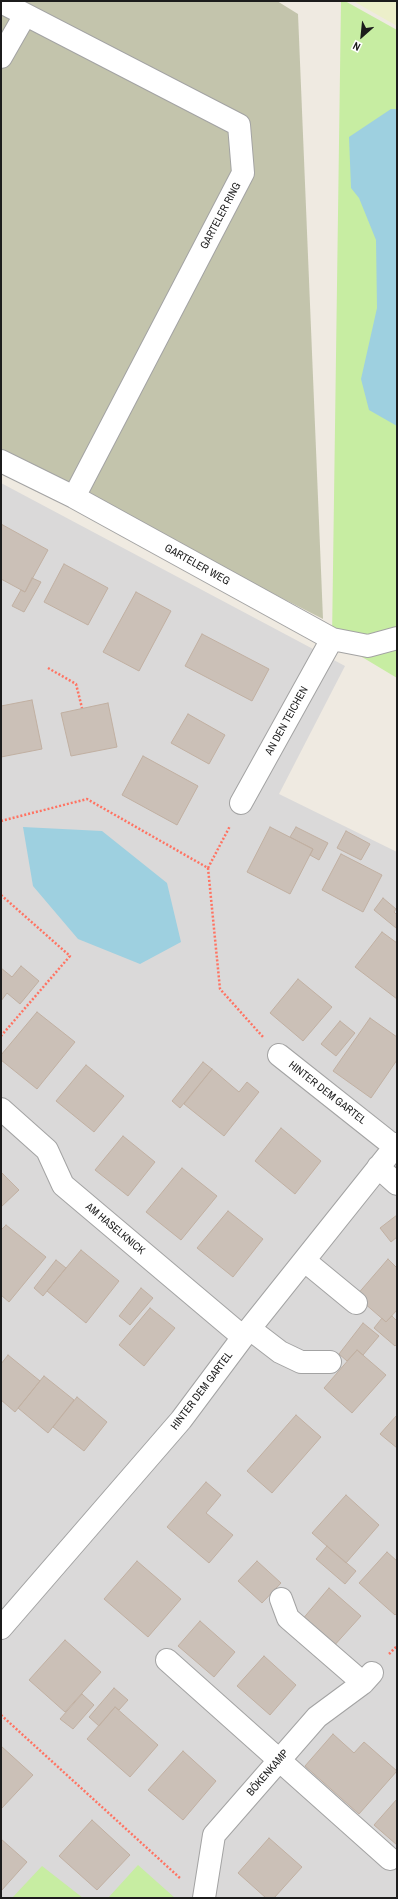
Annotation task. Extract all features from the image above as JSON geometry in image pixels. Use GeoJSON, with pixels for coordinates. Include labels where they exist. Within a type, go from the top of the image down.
{"type":"FeatureCollection","features":[{"type":"Feature","properties":{"kind":"street","name":"GARTELER RING"},"geometry":{"type":"LineString","coordinates":[[1,2],[239,124],[243,173],[74,497]]}},
{"type":"Feature","properties":{"kind":"street"},"geometry":{"type":"LineString","coordinates":[[1,56],[25,14]]}},
{"type":"Feature","properties":{"kind":"street","name":"GARTELER WEG"},"geometry":{"type":"LineString","coordinates":[[1,461],[74,497],[332,639],[368,646],[397,638]]}},
{"type":"Feature","properties":{"kind":"street","name":"AN DEN TEICHEN"},"geometry":{"type":"LineString","coordinates":[[242,803],[332,639]]}},
{"type":"Feature","properties":{"kind":"street","name":"HINTER DEM GARTEL"},"geometry":{"type":"LineString","coordinates":[[1,1628],[181,1420],[246,1333],[305,1261],[396,1145],[279,1055]]}},
{"type":"Feature","properties":{"kind":"street","name":"AM HASELKNICK"},"geometry":{"type":"LineString","coordinates":[[1,1109],[47,1150],[63,1185],[246,1333],[300,1362],[330,1362]]}},
{"type":"Feature","properties":{"kind":"street"},"geometry":{"type":"LineString","coordinates":[[378,1167],[397,1184]]}},
{"type":"Feature","properties":{"kind":"street"},"geometry":{"type":"LineString","coordinates":[[305,1261],[356,1303]]}},
{"type":"Feature","properties":{"kind":"street","name":"BÖKENKAMP"},"geometry":{"type":"LineString","coordinates":[[204,1898],[214,1835],[317,1717],[368,1678],[288,1618],[281,1599]]}},
{"type":"Feature","properties":{"kind":"street"},"geometry":{"type":"LineString","coordinates":[[168,1660],[390,1859]]}},
{"type":"Feature","properties":{"kind":"path"},"geometry":{"type":"LineString","coordinates":[[48,668],[76,684],[82,708]]}},
{"type":"Feature","properties":{"kind":"path"},"geometry":{"type":"LineString","coordinates":[[1,820],[87,799],[208,868]]}},
{"type":"Feature","properties":{"kind":"path"},"geometry":{"type":"LineString","coordinates":[[242,803],[208,868],[220,989],[279,1055]]}},
{"type":"Feature","properties":{"kind":"path"},"geometry":{"type":"LineString","coordinates":[[1,895],[70,956],[1,1036]]}},
{"type":"Feature","properties":{"kind":"path"},"geometry":{"type":"LineString","coordinates":[[1,1715],[184,1882]]}},
{"type":"Feature","properties":{"kind":"shaded area"},"geometry":{"type":"Polygon","coordinates":[[[1,1],[277,1],[298,14],[323,619],[1,455],[1,1]]]}},
{"type":"Feature","properties":{"kind":"shaded area"},"geometry":{"type":"Polygon","coordinates":[[[353,1],[397,1],[397,26],[353,1]]]}},
{"type":"Feature","properties":{"kind":"shaded area"},"geometry":{"type":"Polygon","coordinates":[[[1,483],[345,666],[279,794],[397,852],[397,1898],[1,1898],[1,483]]]}},
{"type":"Feature","properties":{"kind":"green space"},"geometry":{"type":"Polygon","coordinates":[[[341,1],[345,1],[397,30],[397,678],[332,639],[341,1]]]}},
{"type":"Feature","properties":{"kind":"green space"},"geometry":{"type":"Polygon","coordinates":[[[138,1865],[175,1898],[108,1898],[138,1865]]]}},
{"type":"Feature","properties":{"kind":"green space"},"geometry":{"type":"Polygon","coordinates":[[[42,1866],[83,1898],[12,1898],[42,1866]]]}},
{"type":"Feature","properties":{"kind":"water"},"geometry":{"type":"Polygon","coordinates":[[[391,109],[397,109],[397,426],[369,410],[361,379],[377,308],[376,240],[359,198],[351,188],[349,137],[391,109]]]}},
{"type":"Feature","properties":{"kind":"water"},"geometry":{"type":"Polygon","coordinates":[[[23,827],[102,831],[167,883],[181,942],[140,964],[78,939],[33,886],[23,827]]]}},
{"type":"Feature","properties":{"kind":"building"},"geometry":{"type":"Polygon","coordinates":[[[1,524],[48,550],[25,592],[1,579],[1,524]]]}},
{"type":"Feature","properties":{"kind":"building"},"geometry":{"type":"Polygon","coordinates":[[[64,564],[108,588],[88,625],[44,602],[64,564]]]}},
{"type":"Feature","properties":{"kind":"building"},"geometry":{"type":"Polygon","coordinates":[[[32,578],[41,582],[24,612],[12,606],[21,590],[25,592],[32,578]]]}},
{"type":"Feature","properties":{"kind":"building"},"geometry":{"type":"Polygon","coordinates":[[[136,592],[171,611],[139,671],[103,652],[136,592]]]}},
{"type":"Feature","properties":{"kind":"building"},"geometry":{"type":"Polygon","coordinates":[[[202,634],[269,669],[252,701],[185,666],[202,634]]]}},
{"type":"Feature","properties":{"kind":"building"},"geometry":{"type":"Polygon","coordinates":[[[32,700],[42,749],[1,757],[1,706],[32,700]]]}},
{"type":"Feature","properties":{"kind":"building"},"geometry":{"type":"Polygon","coordinates":[[[108,703],[117,747],[71,756],[61,713],[108,703]]]}},
{"type":"Feature","properties":{"kind":"building"},"geometry":{"type":"Polygon","coordinates":[[[188,714],[225,735],[209,764],[171,743],[188,714]]]}},
{"type":"Feature","properties":{"kind":"building"},"geometry":{"type":"Polygon","coordinates":[[[143,756],[198,786],[177,825],[122,795],[143,756]]]}},
{"type":"Feature","properties":{"kind":"building"},"geometry":{"type":"Polygon","coordinates":[[[270,827],[313,849],[290,894],[247,872],[270,827]]]}},
{"type":"Feature","properties":{"kind":"building"},"geometry":{"type":"Polygon","coordinates":[[[296,827],[328,843],[319,860],[310,855],[313,849],[290,837],[296,827]]]}},
{"type":"Feature","properties":{"kind":"building"},"geometry":{"type":"Polygon","coordinates":[[[346,831],[370,844],[361,860],[337,848],[346,831]]]}},
{"type":"Feature","properties":{"kind":"building"},"geometry":{"type":"Polygon","coordinates":[[[341,854],[382,875],[363,912],[322,890],[341,854]]]}},
{"type":"Feature","properties":{"kind":"building"},"geometry":{"type":"Polygon","coordinates":[[[383,898],[396,909],[394,912],[397,915],[396,928],[374,910],[383,898]]]}},
{"type":"Feature","properties":{"kind":"building"},"geometry":{"type":"Polygon","coordinates":[[[382,932],[397,943],[397,999],[355,967],[382,932]]]}},
{"type":"Feature","properties":{"kind":"building"},"geometry":{"type":"Polygon","coordinates":[[[21,966],[39,981],[20,1004],[7,993],[1,1001],[1,968],[12,977],[21,966]]]}},
{"type":"Feature","properties":{"kind":"building"},"geometry":{"type":"Polygon","coordinates":[[[298,979],[332,1007],[303,1041],[270,1013],[298,979]]]}},
{"type":"Feature","properties":{"kind":"building"},"geometry":{"type":"Polygon","coordinates":[[[37,1012],[75,1042],[37,1089],[1,1060],[1,1055],[37,1012]]]}},
{"type":"Feature","properties":{"kind":"building"},"geometry":{"type":"Polygon","coordinates":[[[370,1018],[397,1037],[397,1060],[371,1098],[333,1071],[370,1018]]]}},
{"type":"Feature","properties":{"kind":"building"},"geometry":{"type":"Polygon","coordinates":[[[340,1021],[355,1033],[336,1056],[321,1044],[340,1021]]]}},
{"type":"Feature","properties":{"kind":"building"},"geometry":{"type":"Polygon","coordinates":[[[203,1062],[212,1069],[180,1108],[172,1101],[203,1062]]]}},
{"type":"Feature","properties":{"kind":"building"},"geometry":{"type":"Polygon","coordinates":[[[86,1065],[124,1096],[94,1132],[56,1101],[86,1065]]]}},
{"type":"Feature","properties":{"kind":"building"},"geometry":{"type":"Polygon","coordinates":[[[212,1069],[239,1092],[247,1082],[259,1092],[224,1136],[184,1104],[212,1069]]]}},
{"type":"Feature","properties":{"kind":"building"},"geometry":{"type":"Polygon","coordinates":[[[281,1128],[321,1161],[295,1194],[255,1161],[281,1128]]]}},
{"type":"Feature","properties":{"kind":"building"},"geometry":{"type":"Polygon","coordinates":[[[123,1136],[155,1162],[128,1196],[95,1170],[123,1136]]]}},
{"type":"Feature","properties":{"kind":"building"},"geometry":{"type":"Polygon","coordinates":[[[182,1168],[217,1196],[181,1240],[146,1212],[182,1168]]]}},
{"type":"Feature","properties":{"kind":"building"},"geometry":{"type":"Polygon","coordinates":[[[1,1172],[19,1190],[1,1207],[1,1172]]]}},
{"type":"Feature","properties":{"kind":"building"},"geometry":{"type":"Polygon","coordinates":[[[228,1211],[263,1239],[233,1277],[197,1248],[228,1211]]]}},
{"type":"Feature","properties":{"kind":"building"},"geometry":{"type":"Polygon","coordinates":[[[397,1215],[397,1237],[391,1242],[380,1228],[397,1215]]]}},
{"type":"Feature","properties":{"kind":"building"},"geometry":{"type":"Polygon","coordinates":[[[6,1225],[46,1257],[9,1302],[1,1295],[1,1230],[6,1225]]]}},
{"type":"Feature","properties":{"kind":"building"},"geometry":{"type":"Polygon","coordinates":[[[81,1250],[119,1281],[86,1323],[47,1291],[81,1250]]]}},
{"type":"Feature","properties":{"kind":"building"},"geometry":{"type":"Polygon","coordinates":[[[388,1259],[397,1268],[397,1310],[386,1322],[356,1296],[388,1259]]]}},
{"type":"Feature","properties":{"kind":"building"},"geometry":{"type":"Polygon","coordinates":[[[56,1260],[66,1268],[43,1296],[34,1288],[56,1260]]]}},
{"type":"Feature","properties":{"kind":"building"},"geometry":{"type":"Polygon","coordinates":[[[141,1288],[153,1298],[130,1325],[119,1316],[141,1288]]]}},
{"type":"Feature","properties":{"kind":"building"},"geometry":{"type":"Polygon","coordinates":[[[150,1308],[175,1328],[144,1366],[119,1345],[150,1308]]]}},
{"type":"Feature","properties":{"kind":"building"},"geometry":{"type":"Polygon","coordinates":[[[392,1316],[397,1321],[397,1344],[395,1346],[374,1328],[382,1318],[386,1322],[392,1316]]]}},
{"type":"Feature","properties":{"kind":"building"},"geometry":{"type":"Polygon","coordinates":[[[363,1323],[379,1336],[363,1355],[357,1350],[347,1361],[339,1354],[363,1323]]]}},
{"type":"Feature","properties":{"kind":"building"},"geometry":{"type":"Polygon","coordinates":[[[357,1350],[386,1375],[352,1413],[324,1388],[357,1350]]]}},
{"type":"Feature","properties":{"kind":"building"},"geometry":{"type":"Polygon","coordinates":[[[8,1355],[40,1381],[15,1412],[1,1400],[1,1364],[8,1355]]]}},
{"type":"Feature","properties":{"kind":"building"},"geometry":{"type":"Polygon","coordinates":[[[44,1376],[74,1400],[48,1433],[18,1408],[44,1376]]]}},
{"type":"Feature","properties":{"kind":"building"},"geometry":{"type":"Polygon","coordinates":[[[77,1397],[107,1422],[84,1451],[53,1427],[77,1397]]]}},
{"type":"Feature","properties":{"kind":"building"},"geometry":{"type":"Polygon","coordinates":[[[296,1415],[321,1437],[272,1493],[247,1471],[296,1415]]]}},
{"type":"Feature","properties":{"kind":"building"},"geometry":{"type":"Polygon","coordinates":[[[397,1415],[397,1448],[380,1434],[397,1415]]]}},
{"type":"Feature","properties":{"kind":"building"},"geometry":{"type":"Polygon","coordinates":[[[206,1482],[221,1495],[206,1513],[233,1535],[209,1563],[167,1527],[206,1482]]]}},
{"type":"Feature","properties":{"kind":"building"},"geometry":{"type":"Polygon","coordinates":[[[346,1495],[379,1525],[346,1563],[312,1533],[346,1495]]]}},
{"type":"Feature","properties":{"kind":"building"},"geometry":{"type":"Polygon","coordinates":[[[327,1546],[356,1571],[345,1584],[316,1559],[327,1546]]]}},
{"type":"Feature","properties":{"kind":"building"},"geometry":{"type":"Polygon","coordinates":[[[387,1552],[397,1561],[397,1613],[395,1615],[359,1583],[387,1552]]]}},
{"type":"Feature","properties":{"kind":"building"},"geometry":{"type":"Polygon","coordinates":[[[137,1561],[181,1599],[148,1637],[104,1599],[137,1561]]]}},
{"type":"Feature","properties":{"kind":"building"},"geometry":{"type":"Polygon","coordinates":[[[257,1561],[281,1583],[262,1603],[238,1581],[257,1561]]]}},
{"type":"Feature","properties":{"kind":"building"},"geometry":{"type":"Polygon","coordinates":[[[329,1588],[361,1616],[332,1648],[301,1621],[329,1588]]]}},
{"type":"Feature","properties":{"kind":"building"},"geometry":{"type":"Polygon","coordinates":[[[200,1621],[235,1652],[214,1677],[178,1646],[200,1621]]]}},
{"type":"Feature","properties":{"kind":"building"},"geometry":{"type":"Polygon","coordinates":[[[65,1640],[101,1672],[65,1712],[29,1680],[65,1640]]]}},
{"type":"Feature","properties":{"kind":"building"},"geometry":{"type":"Polygon","coordinates":[[[264,1656],[296,1685],[270,1715],[237,1686],[264,1656]]]}},
{"type":"Feature","properties":{"kind":"building"},"geometry":{"type":"Polygon","coordinates":[[[114,1688],[128,1700],[119,1710],[115,1707],[99,1726],[89,1717],[114,1688]]]}},
{"type":"Feature","properties":{"kind":"building"},"geometry":{"type":"Polygon","coordinates":[[[82,1694],[94,1705],[73,1729],[60,1719],[82,1694]]]}},
{"type":"Feature","properties":{"kind":"building"},"geometry":{"type":"Polygon","coordinates":[[[115,1707],[158,1745],[130,1777],[87,1739],[115,1707]]]}},
{"type":"Feature","properties":{"kind":"building"},"geometry":{"type":"Polygon","coordinates":[[[333,1734],[354,1753],[364,1742],[397,1771],[359,1814],[305,1766],[333,1734]]]}},
{"type":"Feature","properties":{"kind":"building"},"geometry":{"type":"Polygon","coordinates":[[[1,1746],[33,1775],[1,1809],[1,1746]]]}},
{"type":"Feature","properties":{"kind":"building"},"geometry":{"type":"Polygon","coordinates":[[[183,1751],[216,1781],[183,1820],[148,1790],[183,1751]]]}},
{"type":"Feature","properties":{"kind":"building"},"geometry":{"type":"Polygon","coordinates":[[[397,1799],[397,1845],[374,1825],[397,1799]]]}},
{"type":"Feature","properties":{"kind":"building"},"geometry":{"type":"Polygon","coordinates":[[[92,1820],[130,1855],[97,1890],[59,1856],[92,1820]]]}},
{"type":"Feature","properties":{"kind":"building"},"geometry":{"type":"Polygon","coordinates":[[[269,1838],[302,1867],[274,1898],[266,1898],[238,1873],[269,1838]]]}},
{"type":"Feature","properties":{"kind":"building"},"geometry":{"type":"Polygon","coordinates":[[[1,1839],[27,1862],[1,1891],[1,1839]]]}}]}
